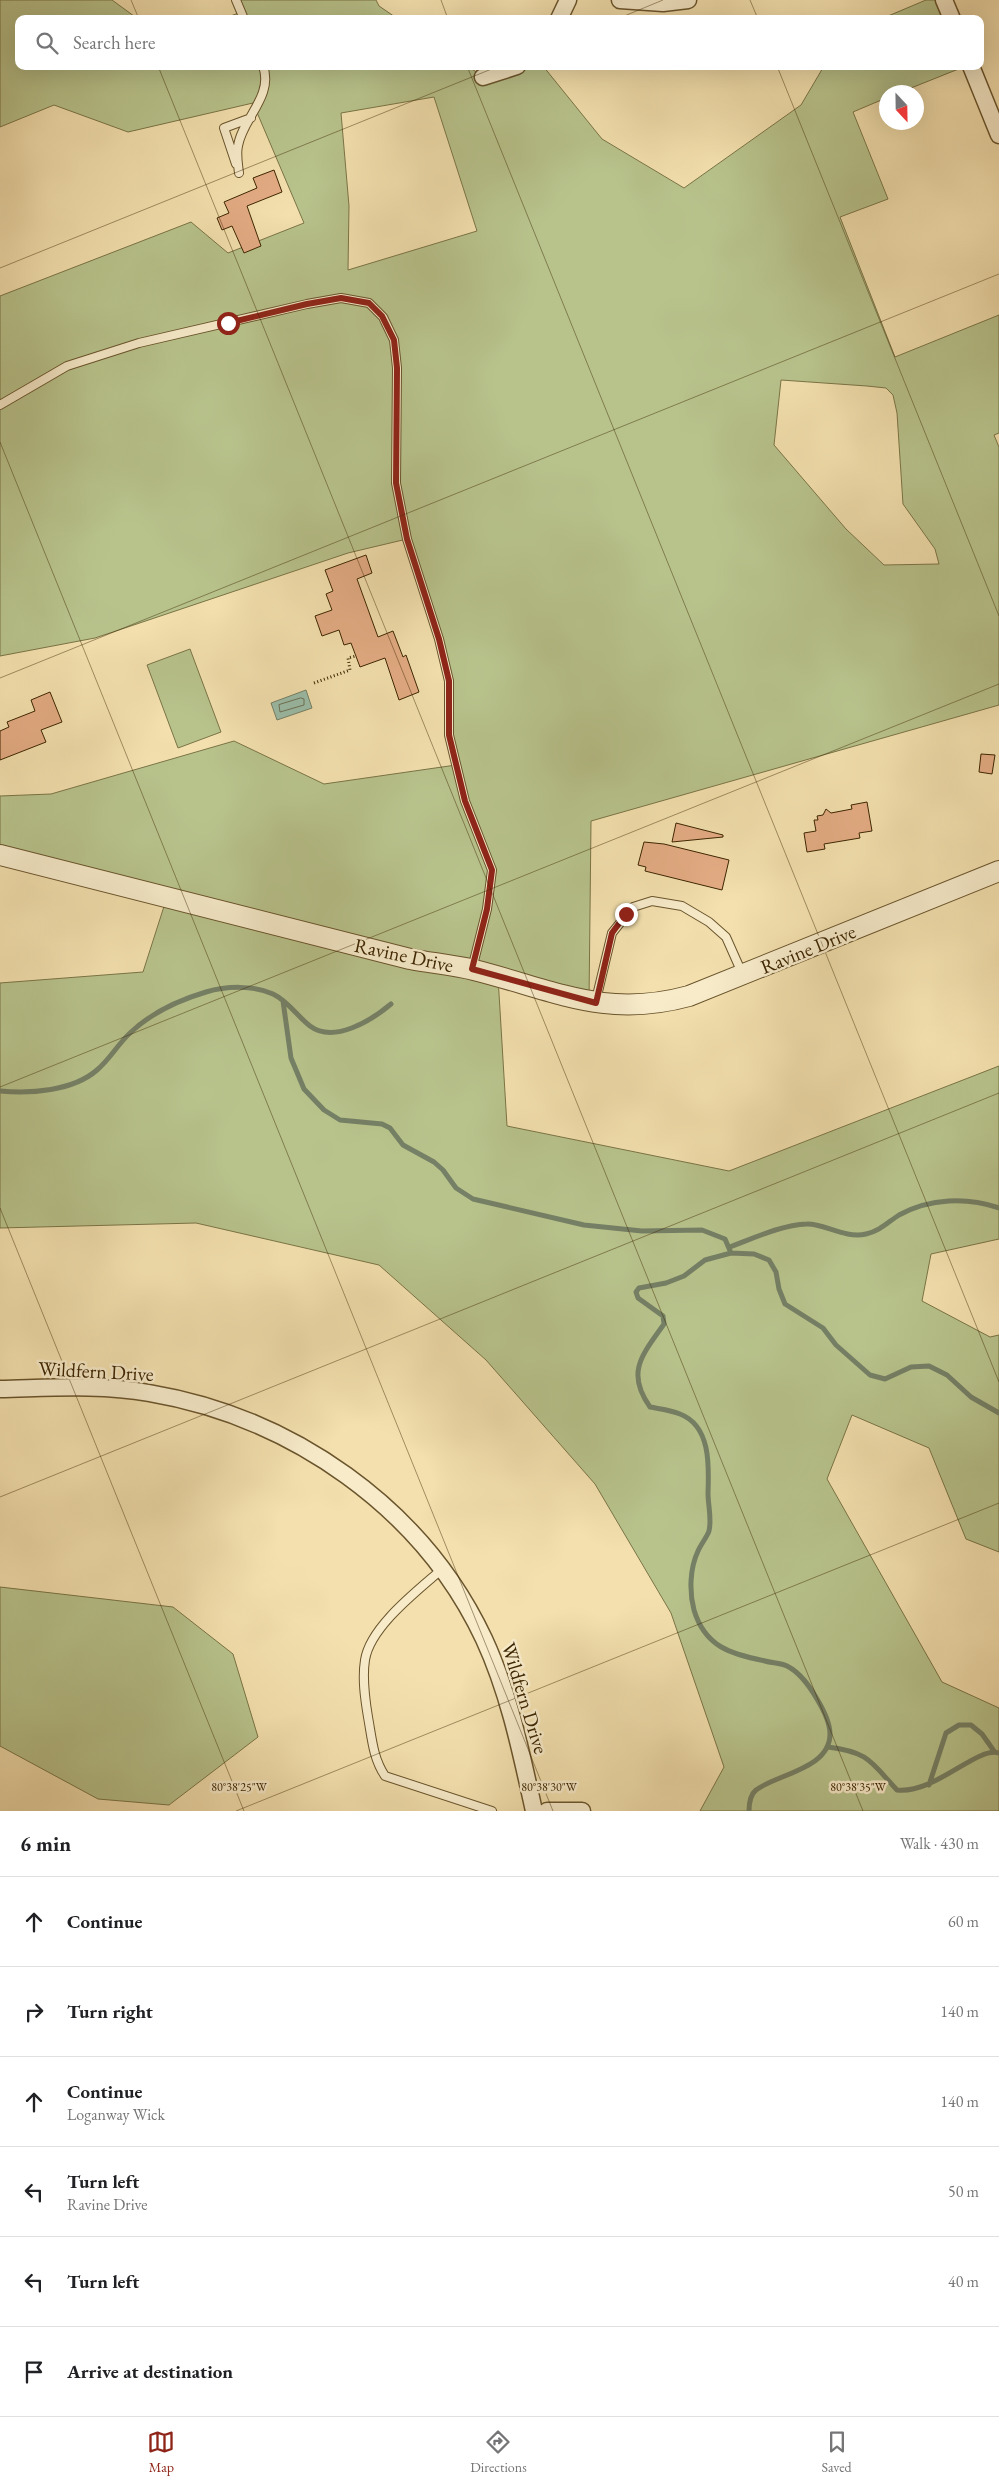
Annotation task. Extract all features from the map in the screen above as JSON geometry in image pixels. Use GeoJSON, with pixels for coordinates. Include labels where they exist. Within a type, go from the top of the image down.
{"type":"FeatureCollection","features":[{"type":"Feature","properties":{"kind":"street"},"geometry":{"type":"LineString","coordinates":[[561,15],[568,0]]}},
{"type":"Feature","properties":{"kind":"street"},"geometry":{"type":"LineString","coordinates":[[620,0],[663,3],[688,0]]}},
{"type":"Feature","properties":{"kind":"street"},"geometry":{"type":"LineString","coordinates":[[944,0],[950,15]]}},
{"type":"Feature","properties":{"kind":"street"},"geometry":{"type":"LineString","coordinates":[[483,77],[505,70]]}},
{"type":"Feature","properties":{"kind":"street"},"geometry":{"type":"LineString","coordinates":[[973,70],[999,136]]}},
{"type":"Feature","properties":{"kind":"street","name":"Ravine Drive"},"geometry":{"type":"LineString","coordinates":[[0,855],[410,959],[472,969],[596,1003],[637,1006],[690,996],[999,870]]}},
{"type":"Feature","properties":{"kind":"street","name":"Wildfern Drive"},"geometry":{"type":"LineString","coordinates":[[0,1389],[85,1387],[148,1392],[187,1400],[245,1419],[304,1447],[349,1476],[391,1512],[427,1551],[460,1597],[483,1638],[503,1685],[534,1811]]}},
{"type":"Feature","properties":{"kind":"street"},"geometry":{"type":"LineString","coordinates":[[547,1811],[573,1811]]}},
{"type":"Feature","properties":{"kind":"lane"},"geometry":{"type":"LineString","coordinates":[[236,0],[242,15]]}},
{"type":"Feature","properties":{"kind":"lane"},"geometry":{"type":"LineString","coordinates":[[250,118],[224,128],[239,173],[237,146],[250,118],[261,101],[264,70]]}},
{"type":"Feature","properties":{"kind":"lane"},"geometry":{"type":"LineString","coordinates":[[0,404],[67,366],[139,343],[307,304],[341,298],[369,303],[382,316],[394,340],[397,368],[396,483],[407,539],[439,639],[449,681],[449,735],[465,801],[492,870],[487,909],[472,969]]}},
{"type":"Feature","properties":{"kind":"lane"},"geometry":{"type":"LineString","coordinates":[[596,1003],[612,933],[634,907],[652,901],[682,906],[709,922],[726,937],[743,975]]}},
{"type":"Feature","properties":{"kind":"lane"},"geometry":{"type":"LineString","coordinates":[[441,1570],[390,1616],[370,1645],[365,1659],[364,1697],[376,1761],[385,1776],[492,1811]]}},
{"type":"Feature","properties":{"kind":"path"},"geometry":{"type":"LineString","coordinates":[[314,683],[350,670],[348,658],[356,656]]}},
{"type":"Feature","properties":{"kind":"green space"},"geometry":{"type":"Polygon","coordinates":[[[0,0],[112,0],[133,15],[15,15],[15,70],[473,70],[483,77],[505,70],[546,70],[602,139],[684,188],[801,105],[822,70],[956,70],[918,85],[879,85],[879,101],[853,112],[888,199],[840,217],[895,357],[999,315],[999,433],[994,435],[999,447],[999,705],[591,821],[589,1002],[498,977],[507,1126],[729,1171],[999,1066],[999,1239],[931,1254],[922,1301],[990,1337],[999,1335],[999,1552],[966,1539],[929,1448],[852,1415],[827,1479],[942,1682],[999,1708],[999,1811],[700,1811],[724,1767],[671,1613],[595,1484],[486,1360],[379,1265],[196,1223],[0,1228],[0,983],[143,972],[167,897],[0,855],[0,796],[51,794],[234,741],[324,784],[456,765],[449,735],[449,681],[407,539],[348,553],[95,638],[0,656],[0,296],[191,222],[228,253],[304,223],[253,103],[128,132],[54,105],[0,127],[0,0]],[[434,97],[341,113],[349,206],[348,270],[477,231],[434,97]],[[781,380],[774,445],[846,529],[884,565],[939,564],[935,549],[903,504],[897,413],[893,395],[886,388],[781,380]]]}},
{"type":"Feature","properties":{"kind":"green space"},"geometry":{"type":"Polygon","coordinates":[[[236,0],[376,0],[379,6],[392,15],[233,15],[241,12],[236,0]]]}},
{"type":"Feature","properties":{"kind":"green space"},"geometry":{"type":"Polygon","coordinates":[[[926,0],[944,0],[950,15],[890,15],[926,0]]]}},
{"type":"Feature","properties":{"kind":"green space"},"geometry":{"type":"Polygon","coordinates":[[[190,649],[221,732],[178,748],[147,665],[190,649]]]}},
{"type":"Feature","properties":{"kind":"green space"},"geometry":{"type":"Polygon","coordinates":[[[0,1587],[173,1607],[233,1654],[258,1737],[169,1805],[98,1799],[0,1746],[0,1587]]]}},
{"type":"Feature","properties":{"kind":"water"},"geometry":{"type":"Polygon","coordinates":[[[306,690],[312,708],[277,720],[271,703],[306,690]]]}},
{"type":"Feature","properties":{"kind":"building"},"geometry":{"type":"Polygon","coordinates":[[[274,170],[282,192],[247,206],[261,246],[244,253],[232,226],[222,230],[217,218],[229,213],[224,202],[257,188],[253,178],[274,170]]]}},
{"type":"Feature","properties":{"kind":"building"},"geometry":{"type":"Polygon","coordinates":[[[366,555],[372,573],[357,579],[378,637],[393,631],[403,657],[406,655],[419,692],[399,700],[385,658],[360,667],[351,643],[344,645],[339,630],[322,636],[315,616],[332,610],[326,594],[333,591],[325,570],[366,555]]]}},
{"type":"Feature","properties":{"kind":"building"},"geometry":{"type":"Polygon","coordinates":[[[50,692],[62,722],[41,730],[46,742],[0,760],[0,731],[9,727],[7,722],[35,711],[31,700],[50,692]]]}},
{"type":"Feature","properties":{"kind":"building"},"geometry":{"type":"Polygon","coordinates":[[[981,754],[995,755],[992,774],[979,772],[981,754]]]}},
{"type":"Feature","properties":{"kind":"building"},"geometry":{"type":"Polygon","coordinates":[[[867,802],[872,831],[859,833],[860,838],[824,844],[825,849],[807,852],[804,833],[816,831],[814,820],[818,820],[817,816],[823,815],[826,809],[831,813],[852,809],[851,805],[867,802]]]}},
{"type":"Feature","properties":{"kind":"building"},"geometry":{"type":"Polygon","coordinates":[[[676,823],[723,835],[723,837],[672,842],[676,823]]]}},
{"type":"Feature","properties":{"kind":"building"},"geometry":{"type":"Polygon","coordinates":[[[644,842],[664,844],[729,860],[722,890],[645,871],[646,867],[638,865],[644,842]]]}},
{"type":"Feature","properties":{"kind":"waterway"},"geometry":{"type":"LineString","coordinates":[[0,1091],[51,1090],[76,1083],[97,1070],[126,1037],[147,1019],[176,1003],[214,990],[240,987],[265,991],[283,1001],[310,1026],[320,1031],[330,1032],[341,1031],[363,1023],[391,1004]]}},
{"type":"Feature","properties":{"kind":"waterway"},"geometry":{"type":"LineString","coordinates":[[283,1001],[291,1058],[304,1089],[324,1110],[340,1120],[382,1124],[390,1128],[403,1145],[434,1162],[443,1170],[456,1188],[473,1199],[584,1225],[642,1231],[702,1230],[725,1239],[731,1253],[754,1254],[769,1260],[776,1272],[779,1289],[785,1304],[823,1328],[836,1345],[870,1375],[885,1379],[911,1367],[929,1366],[947,1375],[971,1397],[999,1413]]}},
{"type":"Feature","properties":{"kind":"waterway"},"geometry":{"type":"LineString","coordinates":[[730,1247],[768,1232],[807,1224],[842,1233],[858,1235],[871,1233],[911,1209],[936,1202],[974,1202],[999,1208]]}},
{"type":"Feature","properties":{"kind":"waterway"},"geometry":{"type":"LineString","coordinates":[[731,1253],[705,1260],[684,1276],[666,1283],[639,1288],[636,1292],[638,1298],[663,1316],[664,1324],[644,1354],[638,1373],[643,1395],[650,1407],[677,1413],[690,1420],[698,1428],[706,1448],[710,1526],[695,1558],[691,1580],[692,1603],[699,1623],[712,1641],[730,1652],[785,1665],[797,1672],[814,1694],[829,1725],[828,1746],[821,1755],[801,1769],[765,1784],[756,1790],[751,1797],[749,1811]]}},
{"type":"Feature","properties":{"kind":"waterway"},"geometry":{"type":"LineString","coordinates":[[929,1785],[946,1733],[959,1725],[971,1725],[982,1734],[994,1751]]}},
{"type":"Feature","properties":{"kind":"waterway"},"geometry":{"type":"LineString","coordinates":[[828,1747],[861,1755],[875,1765],[897,1790],[926,1785],[979,1756],[999,1753]]}},
{"type":"Feature","properties":{"kind":"route"},"geometry":{"type":"LineString","coordinates":[[228,323],[341,298],[369,303],[382,316],[394,340],[397,368],[396,483],[407,539],[439,639],[449,681],[449,735],[465,801],[492,870],[487,909],[472,969],[596,1003],[612,933],[626,914]]}}]}
